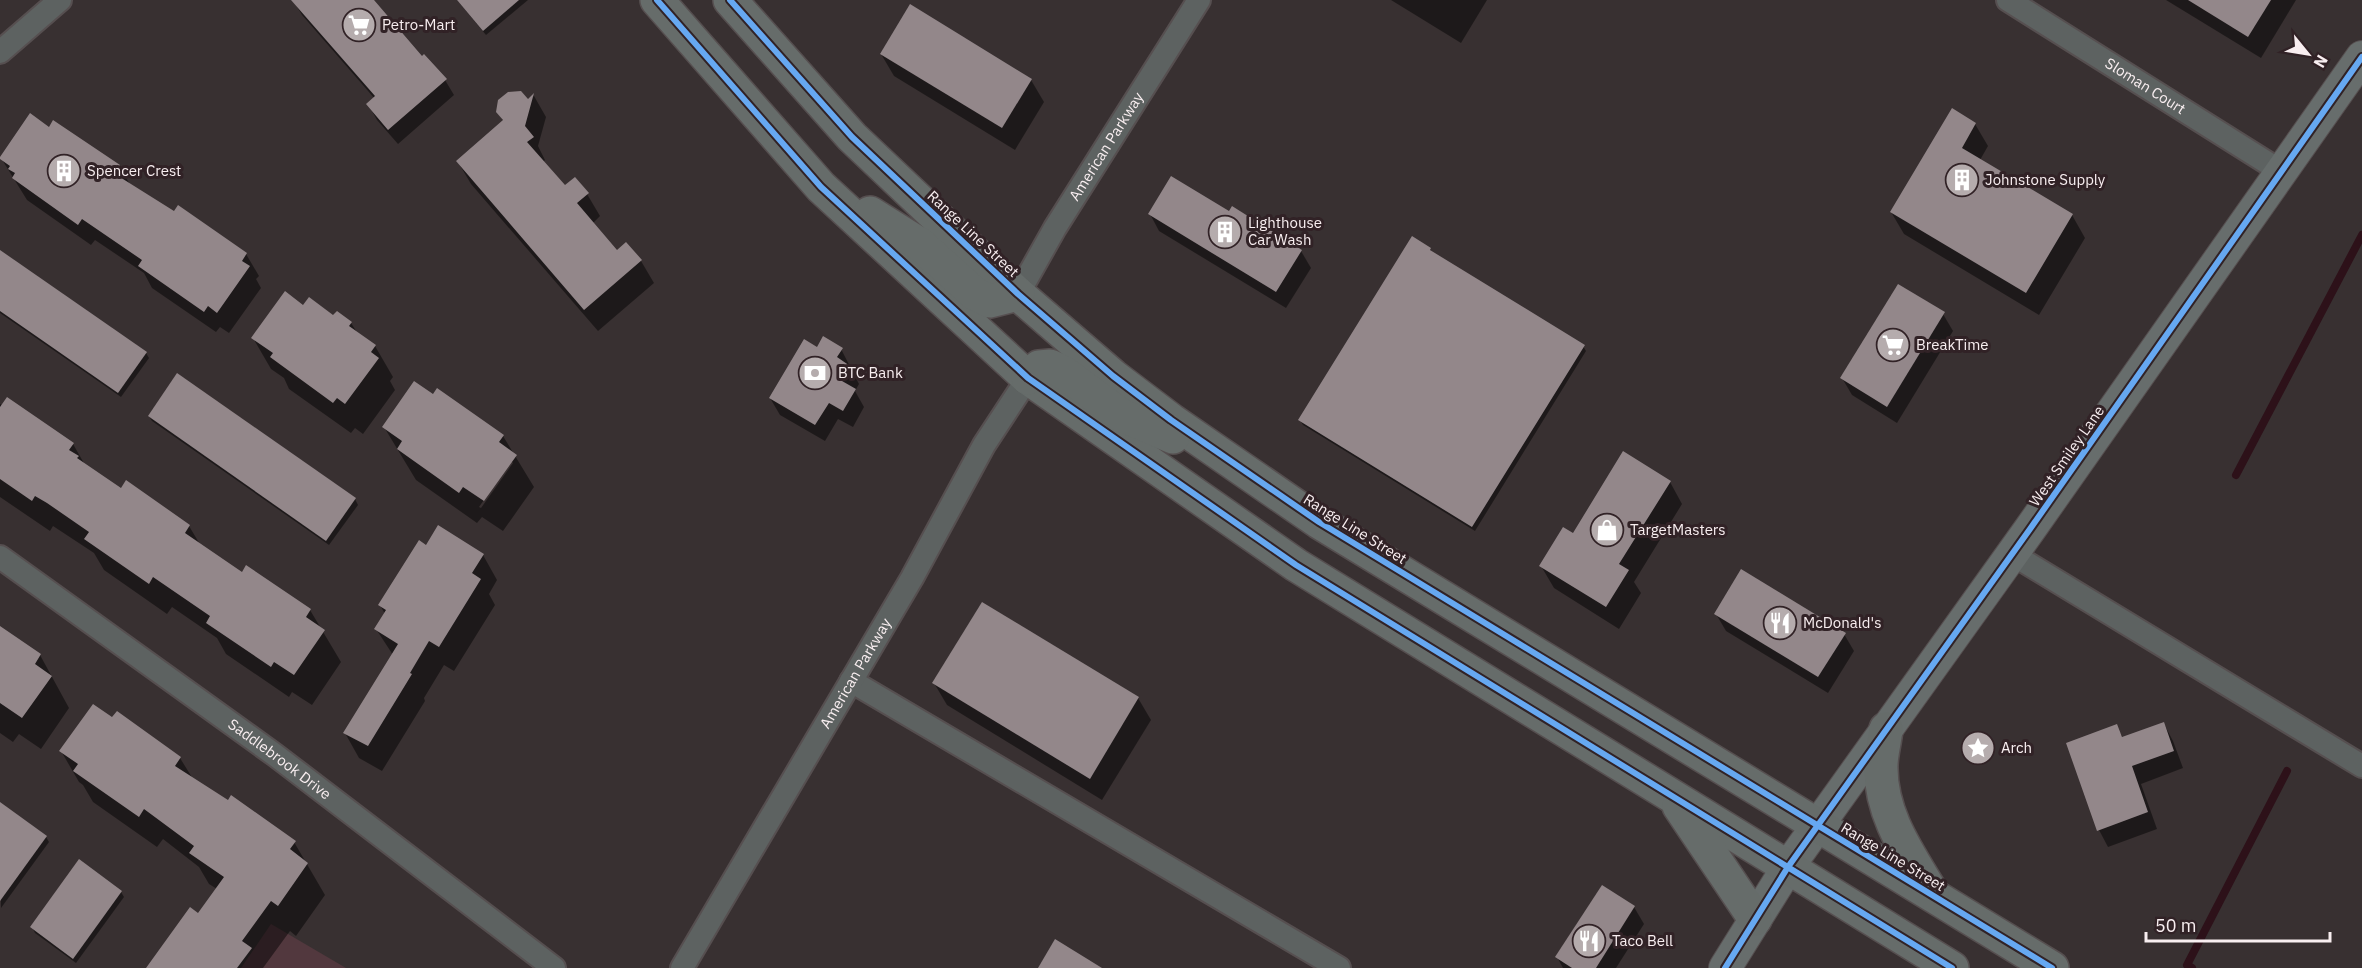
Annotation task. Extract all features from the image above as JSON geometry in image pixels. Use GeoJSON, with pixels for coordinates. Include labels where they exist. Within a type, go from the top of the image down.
{"type":"FeatureCollection","features":[{"type":"Feature","properties":{"kind":"main road"},"geometry":{"type":"LineString","coordinates":[[657,0],[838,204],[1028,378],[1296,565],[1952,968]]}},
{"type":"Feature","properties":{"kind":"main road","name":"Range Line Street"},"geometry":{"type":"LineString","coordinates":[[730,0],[852,137],[1018,294],[1113,376],[1171,420],[1319,522],[2052,968]]}},
{"type":"Feature","properties":{"kind":"main road"},"geometry":{"type":"LineString","coordinates":[[810,175],[921,245],[975,294],[990,301],[1018,294]]}},
{"type":"Feature","properties":{"kind":"main road"},"geometry":{"type":"LineString","coordinates":[[1028,378],[1039,367],[1050,366],[1064,372],[1121,415],[1229,460]]}},
{"type":"Feature","properties":{"kind":"main road"},"geometry":{"type":"LineString","coordinates":[[1887,729],[1881,765],[1882,795],[1897,835],[1935,897]]}},
{"type":"Feature","properties":{"kind":"main road"},"geometry":{"type":"LineString","coordinates":[[1673,797],[1755,920]]}},
{"type":"Feature","properties":{"kind":"street"},"geometry":{"type":"LineString","coordinates":[[0,52],[60,0]]}},
{"type":"Feature","properties":{"kind":"street","name":"American Parkway"},"geometry":{"type":"LineString","coordinates":[[1018,294],[1062,217],[1199,0]]}},
{"type":"Feature","properties":{"kind":"street","name":"Sloman Court"},"geometry":{"type":"LineString","coordinates":[[2008,0],[2282,172]]}},
{"type":"Feature","properties":{"kind":"street","name":"West Smiley Lane"},"geometry":{"type":"LineString","coordinates":[[1725,968],[1788,867],[2013,554],[2362,57]]}},
{"type":"Feature","properties":{"kind":"street","name":"American Parkway"},"geometry":{"type":"LineString","coordinates":[[682,968],[912,578],[984,445],[1028,378]]}},
{"type":"Feature","properties":{"kind":"street"},"geometry":{"type":"LineString","coordinates":[[2013,554],[2362,766]]}},
{"type":"Feature","properties":{"kind":"street","name":"Saddlebrook Drive"},"geometry":{"type":"LineString","coordinates":[[0,557],[275,755],[554,968]]}},
{"type":"Feature","properties":{"kind":"street"},"geometry":{"type":"LineString","coordinates":[[851,681],[1339,968]]}},
{"type":"Feature","properties":{"kind":"shaded area"},"geometry":{"type":"Polygon","coordinates":[[[271,924],[346,968],[241,968],[271,924]]]}},
{"type":"Feature","properties":{"kind":"building"},"geometry":{"type":"Polygon","coordinates":[[[291,0],[374,0],[422,56],[424,54],[447,79],[388,130],[366,104],[375,96],[291,0]]]}},
{"type":"Feature","properties":{"kind":"building"},"geometry":{"type":"Polygon","coordinates":[[[457,0],[519,0],[483,31],[457,0]]]}},
{"type":"Feature","properties":{"kind":"building"},"geometry":{"type":"Polygon","coordinates":[[[2188,0],[2271,0],[2248,37],[2188,0]]]}},
{"type":"Feature","properties":{"kind":"building"},"geometry":{"type":"Polygon","coordinates":[[[910,4],[1032,79],[1002,128],[880,54],[910,4]]]}},
{"type":"Feature","properties":{"kind":"building"},"geometry":{"type":"Polygon","coordinates":[[[521,91],[528,99],[534,93],[525,126],[534,137],[527,142],[565,185],[575,177],[589,193],[577,203],[617,250],[626,242],[642,260],[584,310],[456,161],[503,120],[496,112],[498,100],[508,92],[521,91]]]}},
{"type":"Feature","properties":{"kind":"building","name":"Johnstone Supply"},"geometry":{"type":"Polygon","coordinates":[[[1952,108],[1976,123],[1962,148],[2073,214],[2026,293],[1890,212],[1952,108]]]}},
{"type":"Feature","properties":{"kind":"building"},"geometry":{"type":"Polygon","coordinates":[[[30,113],[49,127],[53,120],[120,165],[115,174],[174,211],[178,205],[247,253],[242,261],[250,266],[217,313],[208,306],[204,312],[138,266],[142,260],[82,219],[78,225],[12,178],[15,173],[8,169],[10,166],[0,157],[30,113]]]}},
{"type":"Feature","properties":{"kind":"building","name":"Lighthouse Car Wash"},"geometry":{"type":"Polygon","coordinates":[[[1171,176],[1229,211],[1232,206],[1302,250],[1276,292],[1148,214],[1171,176]]]}},
{"type":"Feature","properties":{"kind":"building"},"geometry":{"type":"Polygon","coordinates":[[[1412,236],[1431,248],[1430,250],[1585,345],[1472,527],[1298,420],[1412,236]]]}},
{"type":"Feature","properties":{"kind":"building"},"geometry":{"type":"Polygon","coordinates":[[[0,250],[147,352],[118,393],[0,311],[0,250]]]}},
{"type":"Feature","properties":{"kind":"building","name":"BreakTime"},"geometry":{"type":"Polygon","coordinates":[[[1898,284],[1945,312],[1887,407],[1840,378],[1898,284]]]}},
{"type":"Feature","properties":{"kind":"building"},"geometry":{"type":"Polygon","coordinates":[[[285,291],[303,305],[309,297],[333,315],[337,311],[352,322],[349,326],[376,345],[371,352],[379,358],[345,404],[337,398],[333,403],[270,357],[273,353],[251,338],[285,291]]]}},
{"type":"Feature","properties":{"kind":"building","name":"BTC Bank"},"geometry":{"type":"Polygon","coordinates":[[[823,336],[843,348],[837,357],[850,366],[842,381],[856,389],[843,411],[829,403],[815,425],[769,398],[804,339],[817,347],[823,336]]]}},
{"type":"Feature","properties":{"kind":"building"},"geometry":{"type":"Polygon","coordinates":[[[177,373],[356,498],[326,541],[148,416],[177,373]]]}},
{"type":"Feature","properties":{"kind":"building"},"geometry":{"type":"Polygon","coordinates":[[[414,381],[433,394],[437,388],[504,435],[499,442],[517,455],[484,501],[463,487],[459,493],[397,449],[402,441],[382,427],[414,381]]]}},
{"type":"Feature","properties":{"kind":"building"},"geometry":{"type":"Polygon","coordinates":[[[7,397],[74,443],[69,450],[79,456],[77,458],[121,488],[126,480],[190,525],[185,533],[242,572],[246,565],[311,609],[306,617],[325,630],[294,675],[274,662],[271,667],[206,623],[210,616],[153,577],[149,584],[84,539],[89,532],[47,503],[35,496],[32,501],[0,479],[0,407],[7,397]]]}},
{"type":"Feature","properties":{"kind":"building","name":"TargetMasters"},"geometry":{"type":"Polygon","coordinates":[[[1623,451],[1671,481],[1619,564],[1629,570],[1606,607],[1539,566],[1563,527],[1573,533],[1623,451]]]}},
{"type":"Feature","properties":{"kind":"building"},"geometry":{"type":"Polygon","coordinates":[[[438,525],[484,554],[472,573],[481,579],[439,647],[429,641],[410,673],[412,674],[368,746],[343,733],[398,644],[374,629],[386,610],[378,605],[419,540],[426,545],[438,525]]]}},
{"type":"Feature","properties":{"kind":"building","name":"McDonald's"},"geometry":{"type":"Polygon","coordinates":[[[1741,569],[1846,633],[1818,677],[1714,614],[1741,569]]]}},
{"type":"Feature","properties":{"kind":"building"},"geometry":{"type":"Polygon","coordinates":[[[982,602],[1139,697],[1090,779],[932,683],[982,602]]]}},
{"type":"Feature","properties":{"kind":"building"},"geometry":{"type":"Polygon","coordinates":[[[0,626],[41,654],[35,664],[52,676],[22,718],[0,703],[0,626]]]}},
{"type":"Feature","properties":{"kind":"building"},"geometry":{"type":"Polygon","coordinates":[[[93,704],[112,717],[117,711],[181,757],[175,766],[228,800],[231,795],[296,841],[290,849],[308,863],[278,906],[271,901],[242,941],[252,948],[237,968],[146,968],[190,907],[198,913],[224,877],[189,853],[194,846],[144,809],[139,817],[73,771],[78,764],[59,751],[93,704]]]}},
{"type":"Feature","properties":{"kind":"building"},"geometry":{"type":"Polygon","coordinates":[[[2164,722],[2174,751],[2132,766],[2148,812],[2097,831],[2066,743],[2117,724],[2122,737],[2164,722]]]}},
{"type":"Feature","properties":{"kind":"building"},"geometry":{"type":"Polygon","coordinates":[[[0,802],[47,836],[0,901],[0,802]]]}},
{"type":"Feature","properties":{"kind":"building"},"geometry":{"type":"Polygon","coordinates":[[[79,859],[122,891],[73,959],[30,927],[79,859]]]}},
{"type":"Feature","properties":{"kind":"building","name":"Taco Bell"},"geometry":{"type":"Polygon","coordinates":[[[1602,885],[1635,906],[1596,968],[1572,968],[1555,957],[1602,885]]]}},
{"type":"Feature","properties":{"kind":"building"},"geometry":{"type":"Polygon","coordinates":[[[1055,939],[1102,968],[1038,968],[1055,939]]]}},
{"type":"Feature","properties":{"kind":"waterway"},"geometry":{"type":"LineString","coordinates":[[2236,475],[2362,235]]}},
{"type":"Feature","properties":{"kind":"waterway"},"geometry":{"type":"LineString","coordinates":[[2192,968],[2187,965],[2287,771]]}},
{"type":"Feature","properties":{"kind":"cycle path"},"geometry":{"type":"LineString","coordinates":[[657,0],[821,187],[1028,378],[1296,565],[1952,968]]}},
{"type":"Feature","properties":{"kind":"cycle path"},"geometry":{"type":"LineString","coordinates":[[730,0],[852,137],[1018,294],[1113,376],[1171,420],[1319,522],[2052,968]]}},
{"type":"Feature","properties":{"kind":"cycle path"},"geometry":{"type":"LineString","coordinates":[[1725,968],[1788,867],[2030,529],[2362,57]]}},
{"type":"Feature","properties":{"kind":"place","name":"Petro-Mart"},"geometry":{"type":"Point","coordinates":[359,25]}},
{"type":"Feature","properties":{"kind":"place","name":"Spencer Crest"},"geometry":{"type":"Point","coordinates":[64,171]}},
{"type":"Feature","properties":{"kind":"place","name":"Johnstone Supply"},"geometry":{"type":"Point","coordinates":[1962,180]}},
{"type":"Feature","properties":{"kind":"place","name":"Lighthouse Car Wash"},"geometry":{"type":"Point","coordinates":[1225,232]}},
{"type":"Feature","properties":{"kind":"place","name":"BreakTime"},"geometry":{"type":"Point","coordinates":[1893,345]}},
{"type":"Feature","properties":{"kind":"place","name":"BTC Bank"},"geometry":{"type":"Point","coordinates":[815,373]}},
{"type":"Feature","properties":{"kind":"place","name":"TargetMasters"},"geometry":{"type":"Point","coordinates":[1607,530]}},
{"type":"Feature","properties":{"kind":"place","name":"McDonald's"},"geometry":{"type":"Point","coordinates":[1780,623]}},
{"type":"Feature","properties":{"kind":"place","name":"Arch"},"geometry":{"type":"Point","coordinates":[1978,748]}},
{"type":"Feature","properties":{"kind":"place","name":"Taco Bell"},"geometry":{"type":"Point","coordinates":[1589,941]}}]}
